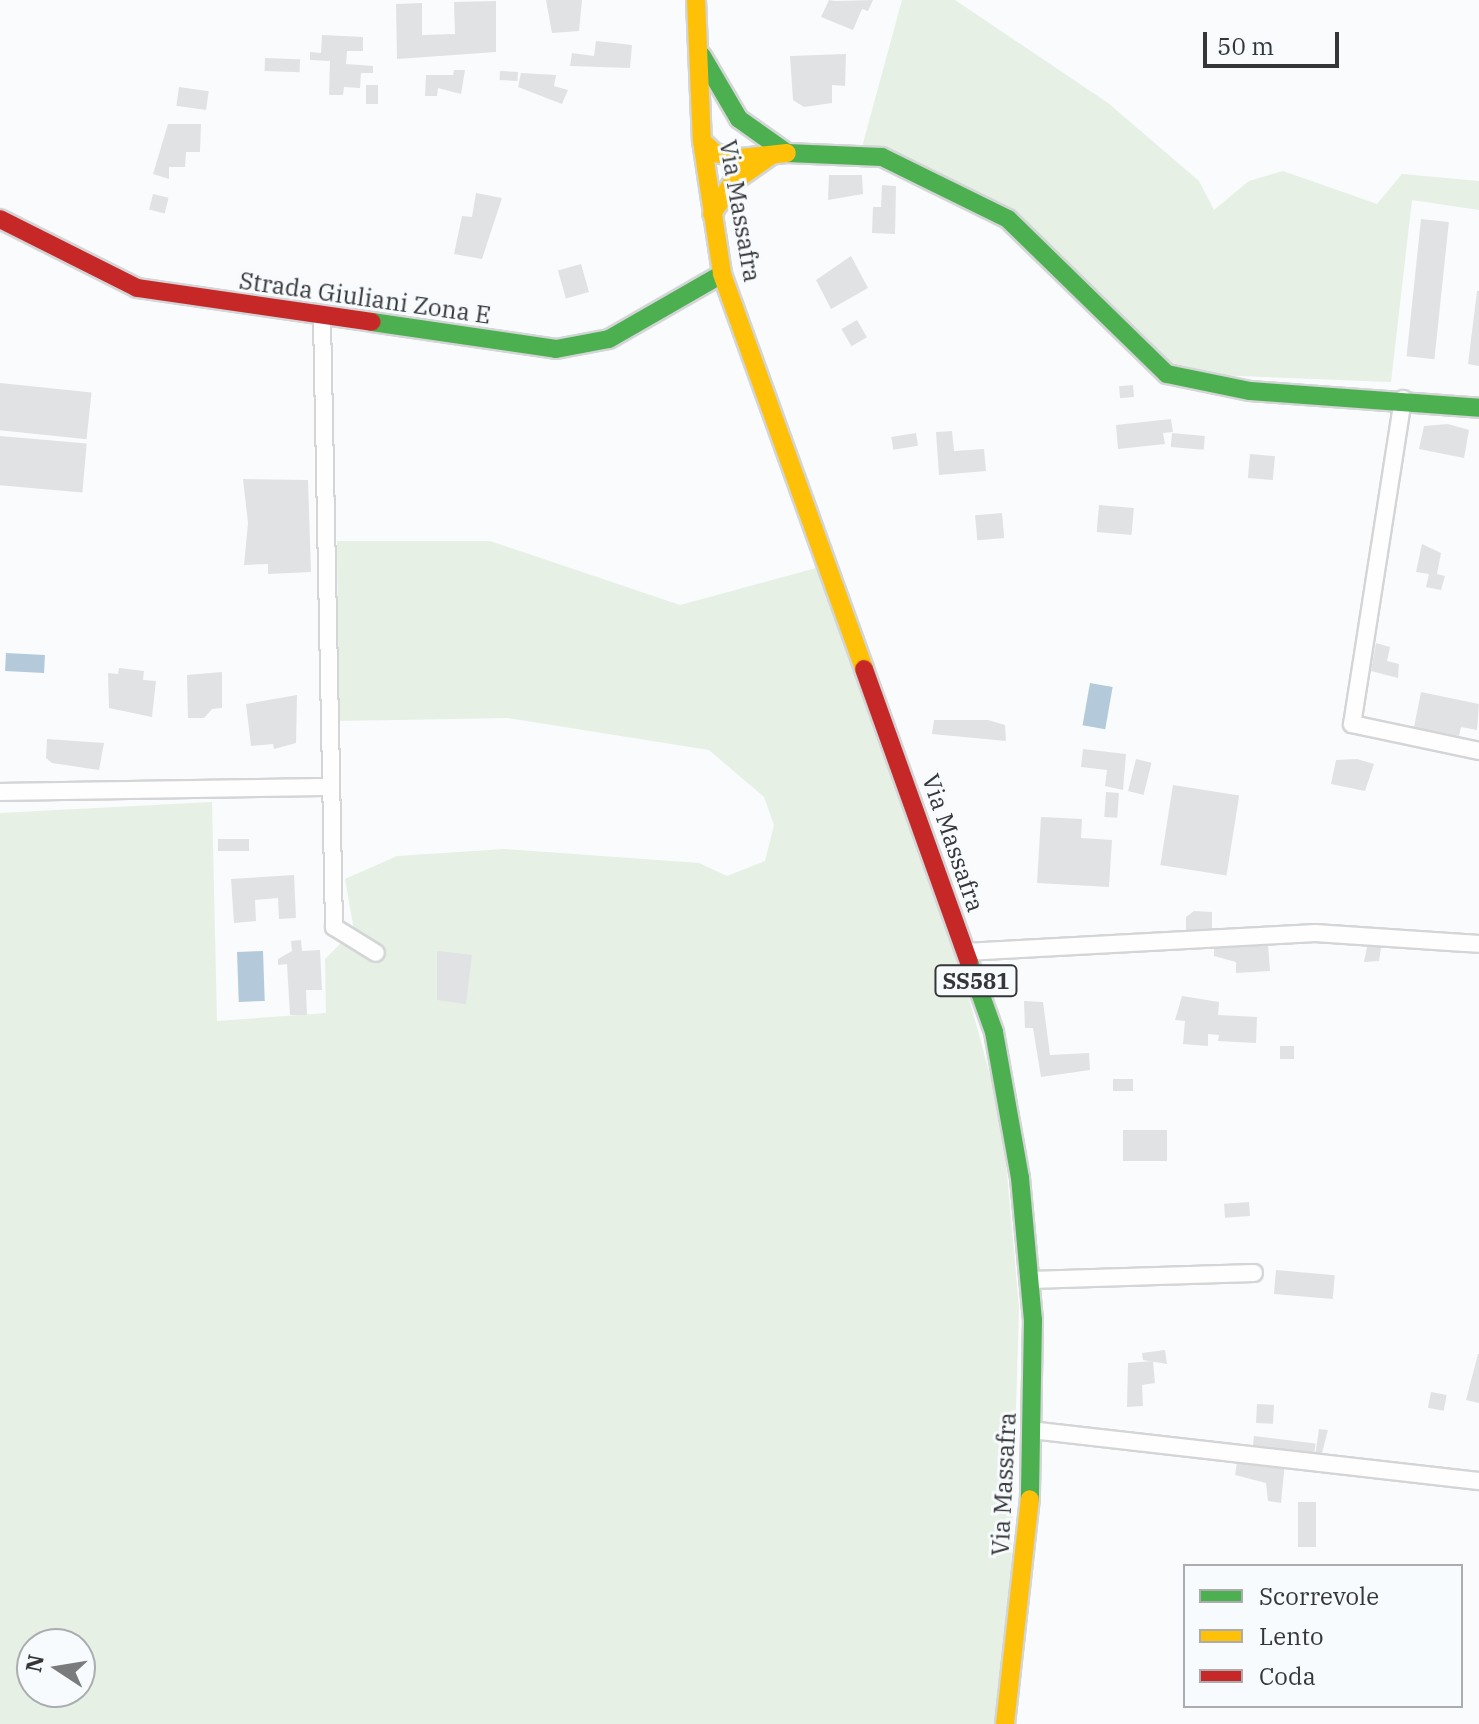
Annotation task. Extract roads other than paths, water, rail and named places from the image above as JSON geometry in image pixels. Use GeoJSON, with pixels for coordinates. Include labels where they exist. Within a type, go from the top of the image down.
{"type":"FeatureCollection","features":[{"type":"Feature","properties":{"kind":"main road","name":"Via Massafra"},"geometry":{"type":"LineString","coordinates":[[696,0],[702,141],[722,274],[994,1032],[1020,1178],[1030,1280],[1029,1534],[1005,1724]]}},
{"type":"Feature","properties":{"kind":"main road"},"geometry":{"type":"LineString","coordinates":[[698,49],[731,108],[754,133],[780,154]]}},
{"type":"Feature","properties":{"kind":"main road"},"geometry":{"type":"LineString","coordinates":[[754,133],[718,127],[702,141],[715,153],[729,156],[882,157],[1008,219],[1167,374],[1250,391],[1403,399],[1479,408]]}},
{"type":"Feature","properties":{"kind":"main road"},"geometry":{"type":"LineString","coordinates":[[712,214],[739,177],[780,154]]}},
{"type":"Feature","properties":{"kind":"main road","name":"Strada Giuliani Zona E"},"geometry":{"type":"LineString","coordinates":[[0,219],[137,288],[322,318],[556,349],[609,339],[722,274]]}},
{"type":"Feature","properties":{"kind":"street"},"geometry":{"type":"LineString","coordinates":[[322,318],[334,927],[376,953]]}},
{"type":"Feature","properties":{"kind":"street"},"geometry":{"type":"LineString","coordinates":[[1403,399],[1352,724],[1479,751]]}},
{"type":"Feature","properties":{"kind":"street"},"geometry":{"type":"LineString","coordinates":[[0,792],[331,787]]}},
{"type":"Feature","properties":{"kind":"street"},"geometry":{"type":"LineString","coordinates":[[965,952],[1315,933],[1479,944]]}},
{"type":"Feature","properties":{"kind":"street"},"geometry":{"type":"LineString","coordinates":[[1030,1280],[1254,1273]]}},
{"type":"Feature","properties":{"kind":"street"},"geometry":{"type":"LineString","coordinates":[[1031,1430],[1479,1481]]}},
{"type":"Feature","properties":{"kind":"water"},"geometry":{"type":"Polygon","coordinates":[[[6,653],[45,655],[44,673],[5,671],[6,653]]]}},
{"type":"Feature","properties":{"kind":"water"},"geometry":{"type":"Polygon","coordinates":[[[1090,683],[1113,687],[1105,729],[1083,725],[1090,683]]]}},
{"type":"Feature","properties":{"kind":"water"},"geometry":{"type":"Polygon","coordinates":[[[263,951],[265,1001],[239,1002],[237,952],[263,951]]]}}]}
